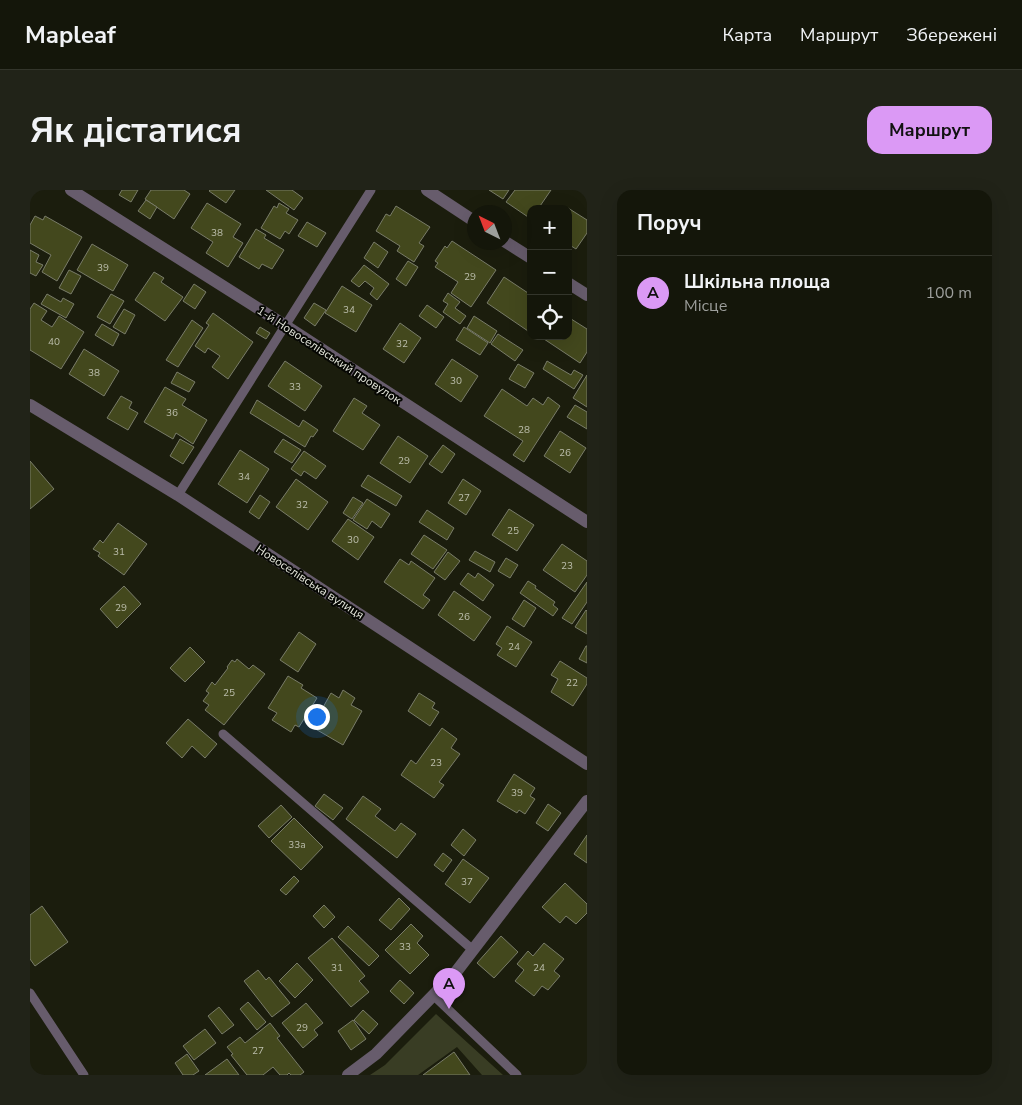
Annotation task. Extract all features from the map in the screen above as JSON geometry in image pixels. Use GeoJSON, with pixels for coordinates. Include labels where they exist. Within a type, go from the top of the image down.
{"type":"FeatureCollection","features":[{"type":"Feature","properties":{"kind":"street","name":"1-й Новоселівський провулок"},"geometry":{"type":"LineString","coordinates":[[71,190],[286,326],[587,522]]}},
{"type":"Feature","properties":{"kind":"street"},"geometry":{"type":"LineString","coordinates":[[427,190],[467,216]]}},
{"type":"Feature","properties":{"kind":"street"},"geometry":{"type":"LineString","coordinates":[[512,246],[527,255]]}},
{"type":"Feature","properties":{"kind":"street"},"geometry":{"type":"LineString","coordinates":[[572,286],[587,295]]}},
{"type":"Feature","properties":{"kind":"street","name":"Новоселівська вулиця"},"geometry":{"type":"LineString","coordinates":[[30,405],[178,495],[587,764]]}},
{"type":"Feature","properties":{"kind":"street"},"geometry":{"type":"LineString","coordinates":[[348,1075],[376,1054],[456,972],[587,801]]}},
{"type":"Feature","properties":{"kind":"lane"},"geometry":{"type":"LineString","coordinates":[[178,495],[371,190]]}},
{"type":"Feature","properties":{"kind":"lane"},"geometry":{"type":"LineString","coordinates":[[222,734],[472,950]]}},
{"type":"Feature","properties":{"kind":"lane"},"geometry":{"type":"LineString","coordinates":[[30,993],[84,1075]]}},
{"type":"Feature","properties":{"kind":"lane"},"geometry":{"type":"LineString","coordinates":[[433,995],[517,1075]]}},
{"type":"Feature","properties":{"kind":"green space"},"geometry":{"type":"Polygon","coordinates":[[[436,1014],[503,1075],[482,1075],[457,1047],[418,1075],[370,1075],[385,1065],[436,1014]]]}},
{"type":"Feature","properties":{"kind":"building"},"geometry":{"type":"Polygon","coordinates":[[[122,190],[138,190],[131,202],[119,195],[122,190]]]}},
{"type":"Feature","properties":{"kind":"building"},"geometry":{"type":"Polygon","coordinates":[[[151,190],[184,190],[190,194],[174,219],[145,199],[151,190]]]}},
{"type":"Feature","properties":{"kind":"building"},"geometry":{"type":"Polygon","coordinates":[[[210,190],[235,190],[226,203],[210,190]]]}},
{"type":"Feature","properties":{"kind":"building"},"geometry":{"type":"Polygon","coordinates":[[[266,190],[292,190],[303,198],[294,210],[266,190]]]}},
{"type":"Feature","properties":{"kind":"building"},"geometry":{"type":"Polygon","coordinates":[[[489,190],[509,190],[503,199],[489,190]]]}},
{"type":"Feature","properties":{"kind":"building"},"geometry":{"type":"Polygon","coordinates":[[[515,190],[551,190],[541,205],[527,205],[527,216],[506,202],[515,190]]]}},
{"type":"Feature","properties":{"kind":"building"},"geometry":{"type":"Polygon","coordinates":[[[146,200],[157,207],[150,219],[138,211],[146,200]]]}},
{"type":"Feature","properties":{"kind":"building"},"geometry":{"type":"Polygon","coordinates":[[[207,203],[241,224],[233,237],[243,243],[228,267],[206,253],[213,242],[191,228],[207,203]]]}},
{"type":"Feature","properties":{"kind":"building"},"geometry":{"type":"Polygon","coordinates":[[[279,203],[289,209],[286,213],[298,220],[289,234],[285,231],[280,239],[261,228],[274,206],[277,208],[279,203]]]}},
{"type":"Feature","properties":{"kind":"building"},"geometry":{"type":"Polygon","coordinates":[[[396,206],[430,227],[419,243],[424,246],[414,262],[397,251],[400,246],[376,231],[386,214],[390,216],[396,206]]]}},
{"type":"Feature","properties":{"kind":"building"},"geometry":{"type":"Polygon","coordinates":[[[572,211],[587,220],[587,233],[576,249],[572,246],[572,211]]]}},
{"type":"Feature","properties":{"kind":"building"},"geometry":{"type":"Polygon","coordinates":[[[35,216],[43,220],[45,216],[82,237],[57,281],[42,272],[51,255],[30,243],[30,225],[35,216]]]}},
{"type":"Feature","properties":{"kind":"building"},"geometry":{"type":"Polygon","coordinates":[[[307,222],[326,233],[317,247],[298,236],[307,222]]]}},
{"type":"Feature","properties":{"kind":"building"},"geometry":{"type":"Polygon","coordinates":[[[256,229],[266,235],[264,238],[284,250],[272,269],[262,264],[259,269],[239,257],[256,229]]]}},
{"type":"Feature","properties":{"kind":"building"},"geometry":{"type":"Polygon","coordinates":[[[452,241],[496,270],[471,307],[451,293],[458,282],[435,267],[438,263],[435,261],[445,246],[447,248],[452,241]]]}},
{"type":"Feature","properties":{"kind":"building"},"geometry":{"type":"Polygon","coordinates":[[[374,242],[388,252],[378,268],[364,258],[374,242]]]}},
{"type":"Feature","properties":{"kind":"building"},"geometry":{"type":"Polygon","coordinates":[[[92,244],[128,265],[113,291],[77,270],[92,244]]]}},
{"type":"Feature","properties":{"kind":"building"},"geometry":{"type":"Polygon","coordinates":[[[30,250],[39,255],[36,262],[43,265],[36,276],[30,273],[30,250]]]}},
{"type":"Feature","properties":{"kind":"building"},"geometry":{"type":"Polygon","coordinates":[[[408,261],[418,267],[406,286],[396,279],[408,261]]]}},
{"type":"Feature","properties":{"kind":"building"},"geometry":{"type":"Polygon","coordinates":[[[364,265],[389,284],[377,300],[370,294],[374,288],[365,281],[359,287],[351,281],[364,265]]]}},
{"type":"Feature","properties":{"kind":"building"},"geometry":{"type":"Polygon","coordinates":[[[69,270],[81,276],[71,294],[59,288],[69,270]]]}},
{"type":"Feature","properties":{"kind":"building"},"geometry":{"type":"Polygon","coordinates":[[[154,272],[164,278],[161,282],[183,297],[165,321],[135,300],[154,272]]]}},
{"type":"Feature","properties":{"kind":"building"},"geometry":{"type":"Polygon","coordinates":[[[504,277],[527,292],[527,330],[487,303],[504,277]]]}},
{"type":"Feature","properties":{"kind":"building"},"geometry":{"type":"Polygon","coordinates":[[[194,284],[206,292],[195,309],[183,301],[194,284]]]}},
{"type":"Feature","properties":{"kind":"building"},"geometry":{"type":"Polygon","coordinates":[[[342,286],[372,305],[356,332],[325,313],[342,286]]]}},
{"type":"Feature","properties":{"kind":"building"},"geometry":{"type":"Polygon","coordinates":[[[448,293],[460,302],[455,308],[466,316],[460,324],[443,312],[448,304],[443,301],[448,293]]]}},
{"type":"Feature","properties":{"kind":"building"},"geometry":{"type":"Polygon","coordinates":[[[47,294],[61,302],[63,298],[74,304],[66,318],[41,304],[47,294]]]}},
{"type":"Feature","properties":{"kind":"building"},"geometry":{"type":"Polygon","coordinates":[[[111,294],[124,301],[110,324],[97,317],[111,294]]]}},
{"type":"Feature","properties":{"kind":"building"},"geometry":{"type":"Polygon","coordinates":[[[34,303],[47,311],[41,320],[52,327],[59,316],[84,332],[61,369],[30,350],[30,309],[34,303]]]}},
{"type":"Feature","properties":{"kind":"building"},"geometry":{"type":"Polygon","coordinates":[[[314,303],[326,310],[315,326],[304,318],[314,303]]]}},
{"type":"Feature","properties":{"kind":"building"},"geometry":{"type":"Polygon","coordinates":[[[427,305],[444,317],[436,328],[419,316],[427,305]]]}},
{"type":"Feature","properties":{"kind":"building"},"geometry":{"type":"Polygon","coordinates":[[[124,309],[135,315],[125,334],[113,327],[124,309]]]}},
{"type":"Feature","properties":{"kind":"building"},"geometry":{"type":"Polygon","coordinates":[[[213,313],[253,342],[228,379],[212,367],[220,356],[208,348],[205,353],[195,346],[209,325],[206,323],[213,313]]]}},
{"type":"Feature","properties":{"kind":"building"},"geometry":{"type":"Polygon","coordinates":[[[474,316],[497,331],[490,343],[467,328],[474,316]]]}},
{"type":"Feature","properties":{"kind":"building"},"geometry":{"type":"Polygon","coordinates":[[[192,320],[203,328],[178,367],[166,360],[192,320]]]}},
{"type":"Feature","properties":{"kind":"building"},"geometry":{"type":"Polygon","coordinates":[[[572,320],[587,329],[587,352],[580,363],[546,340],[572,340],[572,320]]]}},
{"type":"Feature","properties":{"kind":"building"},"geometry":{"type":"Polygon","coordinates":[[[400,323],[421,338],[404,363],[383,349],[400,323]]]}},
{"type":"Feature","properties":{"kind":"building"},"geometry":{"type":"Polygon","coordinates":[[[102,324],[119,334],[113,346],[95,335],[102,324]]]}},
{"type":"Feature","properties":{"kind":"building"},"geometry":{"type":"Polygon","coordinates":[[[260,327],[270,333],[266,339],[256,333],[260,327]]]}},
{"type":"Feature","properties":{"kind":"building"},"geometry":{"type":"Polygon","coordinates":[[[464,327],[488,343],[480,355],[456,340],[464,327]]]}},
{"type":"Feature","properties":{"kind":"building"},"geometry":{"type":"Polygon","coordinates":[[[498,334],[523,350],[515,361],[491,344],[498,334]]]}},
{"type":"Feature","properties":{"kind":"building"},"geometry":{"type":"Polygon","coordinates":[[[84,349],[119,371],[104,396],[69,374],[84,349]]]}},
{"type":"Feature","properties":{"kind":"building"},"geometry":{"type":"Polygon","coordinates":[[[452,359],[478,376],[461,402],[435,384],[452,359]]]}},
{"type":"Feature","properties":{"kind":"building"},"geometry":{"type":"Polygon","coordinates":[[[285,361],[322,386],[305,411],[268,386],[285,361]]]}},
{"type":"Feature","properties":{"kind":"building"},"geometry":{"type":"Polygon","coordinates":[[[547,361],[571,375],[574,370],[583,375],[574,389],[543,369],[547,361]]]}},
{"type":"Feature","properties":{"kind":"building"},"geometry":{"type":"Polygon","coordinates":[[[518,364],[534,373],[525,388],[509,379],[518,364]]]}},
{"type":"Feature","properties":{"kind":"building"},"geometry":{"type":"Polygon","coordinates":[[[177,372],[195,382],[189,392],[171,383],[177,372]]]}},
{"type":"Feature","properties":{"kind":"building"},"geometry":{"type":"Polygon","coordinates":[[[587,375],[587,407],[573,398],[587,375]]]}},
{"type":"Feature","properties":{"kind":"building"},"geometry":{"type":"Polygon","coordinates":[[[165,387],[186,399],[182,405],[207,420],[193,444],[176,433],[173,439],[144,422],[165,387]]]}},
{"type":"Feature","properties":{"kind":"building"},"geometry":{"type":"Polygon","coordinates":[[[502,389],[527,406],[533,398],[543,405],[548,397],[560,406],[524,462],[513,455],[523,441],[484,416],[502,389]]]}},
{"type":"Feature","properties":{"kind":"building"},"geometry":{"type":"Polygon","coordinates":[[[121,396],[132,402],[129,408],[138,413],[128,430],[107,418],[121,396]]]}},
{"type":"Feature","properties":{"kind":"building"},"geometry":{"type":"Polygon","coordinates":[[[354,398],[367,406],[362,413],[380,425],[363,450],[333,431],[354,398]]]}},
{"type":"Feature","properties":{"kind":"building"},"geometry":{"type":"Polygon","coordinates":[[[257,400],[299,427],[303,420],[318,430],[313,437],[311,436],[305,447],[250,413],[257,400]]]}},
{"type":"Feature","properties":{"kind":"building"},"geometry":{"type":"Polygon","coordinates":[[[575,405],[587,412],[587,429],[567,417],[575,405]]]}},
{"type":"Feature","properties":{"kind":"building"},"geometry":{"type":"Polygon","coordinates":[[[560,431],[586,448],[570,473],[544,456],[560,431]]]}},
{"type":"Feature","properties":{"kind":"building"},"geometry":{"type":"Polygon","coordinates":[[[398,436],[428,456],[410,483],[380,463],[398,436]]]}},
{"type":"Feature","properties":{"kind":"building"},"geometry":{"type":"Polygon","coordinates":[[[180,439],[194,447],[183,464],[170,456],[180,439]]]}},
{"type":"Feature","properties":{"kind":"building"},"geometry":{"type":"Polygon","coordinates":[[[283,439],[301,450],[292,463],[274,452],[283,439]]]}},
{"type":"Feature","properties":{"kind":"building"},"geometry":{"type":"Polygon","coordinates":[[[443,445],[455,454],[442,473],[429,464],[443,445]]]}},
{"type":"Feature","properties":{"kind":"building"},"geometry":{"type":"Polygon","coordinates":[[[240,450],[269,469],[247,503],[218,484],[240,450]]]}},
{"type":"Feature","properties":{"kind":"building"},"geometry":{"type":"Polygon","coordinates":[[[304,451],[326,466],[316,479],[304,471],[301,476],[291,469],[304,451]]]}},
{"type":"Feature","properties":{"kind":"building"},"geometry":{"type":"Polygon","coordinates":[[[30,461],[54,489],[30,509],[30,461]]]}},
{"type":"Feature","properties":{"kind":"building"},"geometry":{"type":"Polygon","coordinates":[[[368,475],[402,496],[396,506],[361,486],[368,475]]]}},
{"type":"Feature","properties":{"kind":"building"},"geometry":{"type":"Polygon","coordinates":[[[296,479],[328,502],[308,530],[276,507],[296,479]]]}},
{"type":"Feature","properties":{"kind":"building"},"geometry":{"type":"Polygon","coordinates":[[[463,479],[481,491],[466,515],[448,503],[463,479]]]}},
{"type":"Feature","properties":{"kind":"building"},"geometry":{"type":"Polygon","coordinates":[[[260,495],[270,502],[259,519],[249,512],[260,495]]]}},
{"type":"Feature","properties":{"kind":"building"},"geometry":{"type":"Polygon","coordinates":[[[353,497],[363,503],[352,519],[343,513],[353,497]]]}},
{"type":"Feature","properties":{"kind":"building"},"geometry":{"type":"Polygon","coordinates":[[[367,499],[390,514],[381,528],[372,521],[367,529],[353,520],[367,499]]]}},
{"type":"Feature","properties":{"kind":"building"},"geometry":{"type":"Polygon","coordinates":[[[509,509],[534,525],[517,551],[492,535],[509,509]]]}},
{"type":"Feature","properties":{"kind":"building"},"geometry":{"type":"Polygon","coordinates":[[[427,510],[454,528],[447,540],[419,522],[427,510]]]}},
{"type":"Feature","properties":{"kind":"building"},"geometry":{"type":"Polygon","coordinates":[[[348,519],[374,537],[358,560],[332,541],[348,519]]]}},
{"type":"Feature","properties":{"kind":"building"},"geometry":{"type":"Polygon","coordinates":[[[118,523],[147,544],[124,575],[98,556],[100,553],[93,549],[100,540],[103,543],[118,523]]]}},
{"type":"Feature","properties":{"kind":"building"},"geometry":{"type":"Polygon","coordinates":[[[424,535],[447,550],[433,569],[411,554],[424,535]]]}},
{"type":"Feature","properties":{"kind":"building"},"geometry":{"type":"Polygon","coordinates":[[[562,544],[587,561],[587,575],[575,592],[543,570],[562,544]]]}},
{"type":"Feature","properties":{"kind":"building"},"geometry":{"type":"Polygon","coordinates":[[[475,551],[495,562],[490,572],[469,560],[475,551]]]}},
{"type":"Feature","properties":{"kind":"building"},"geometry":{"type":"Polygon","coordinates":[[[448,552],[460,561],[445,580],[434,572],[448,552]]]}},
{"type":"Feature","properties":{"kind":"building"},"geometry":{"type":"Polygon","coordinates":[[[506,558],[518,565],[510,578],[498,571],[506,558]]]}},
{"type":"Feature","properties":{"kind":"building"},"geometry":{"type":"Polygon","coordinates":[[[400,559],[409,565],[411,561],[435,578],[423,595],[430,600],[423,609],[384,582],[400,559]]]}},
{"type":"Feature","properties":{"kind":"building"},"geometry":{"type":"Polygon","coordinates":[[[468,573],[475,578],[478,573],[494,585],[483,601],[460,584],[468,573]]]}},
{"type":"Feature","properties":{"kind":"building"},"geometry":{"type":"Polygon","coordinates":[[[528,581],[555,602],[553,605],[558,609],[553,616],[520,593],[528,581]]]}},
{"type":"Feature","properties":{"kind":"building"},"geometry":{"type":"Polygon","coordinates":[[[587,582],[587,602],[572,624],[562,618],[587,582]]]}},
{"type":"Feature","properties":{"kind":"building"},"geometry":{"type":"Polygon","coordinates":[[[124,586],[141,604],[117,628],[100,609],[124,586]]]}},
{"type":"Feature","properties":{"kind":"building"},"geometry":{"type":"Polygon","coordinates":[[[454,591],[491,617],[474,641],[438,615],[454,591]]]}},
{"type":"Feature","properties":{"kind":"building"},"geometry":{"type":"Polygon","coordinates":[[[524,600],[536,608],[524,627],[512,619],[524,600]]]}},
{"type":"Feature","properties":{"kind":"building"},"geometry":{"type":"Polygon","coordinates":[[[587,611],[587,634],[575,627],[587,611]]]}},
{"type":"Feature","properties":{"kind":"building"},"geometry":{"type":"Polygon","coordinates":[[[507,626],[532,642],[516,667],[497,655],[502,648],[496,644],[507,626]]]}},
{"type":"Feature","properties":{"kind":"building"},"geometry":{"type":"Polygon","coordinates":[[[299,632],[316,644],[298,672],[280,660],[299,632]]]}},
{"type":"Feature","properties":{"kind":"building"},"geometry":{"type":"Polygon","coordinates":[[[587,646],[587,663],[579,659],[587,646]]]}},
{"type":"Feature","properties":{"kind":"building"},"geometry":{"type":"Polygon","coordinates":[[[190,647],[205,662],[185,682],[170,668],[190,647]]]}},
{"type":"Feature","properties":{"kind":"building"},"geometry":{"type":"Polygon","coordinates":[[[237,659],[249,669],[253,665],[265,674],[224,725],[205,710],[209,705],[203,701],[209,693],[206,691],[212,682],[215,685],[232,660],[235,662],[237,659]]]}},
{"type":"Feature","properties":{"kind":"building"},"geometry":{"type":"Polygon","coordinates":[[[560,661],[587,678],[587,684],[573,706],[551,692],[558,679],[551,675],[560,661]]]}},
{"type":"Feature","properties":{"kind":"building"},"geometry":{"type":"Polygon","coordinates":[[[288,676],[303,685],[301,688],[317,698],[299,727],[295,725],[291,732],[272,720],[277,713],[268,708],[288,676]]]}},
{"type":"Feature","properties":{"kind":"building"},"geometry":{"type":"Polygon","coordinates":[[[343,690],[355,698],[351,705],[362,711],[343,745],[312,727],[331,693],[339,698],[343,690]]]}},
{"type":"Feature","properties":{"kind":"building"},"geometry":{"type":"Polygon","coordinates":[[[419,693],[435,703],[432,708],[439,712],[430,726],[408,711],[419,693]]]}},
{"type":"Feature","properties":{"kind":"building"},"geometry":{"type":"Polygon","coordinates":[[[188,719],[217,744],[205,758],[192,746],[182,758],[166,743],[188,719]]]}},
{"type":"Feature","properties":{"kind":"building"},"geometry":{"type":"Polygon","coordinates":[[[442,728],[457,739],[451,748],[460,754],[439,782],[444,785],[434,798],[401,775],[411,760],[416,764],[442,728]]]}},
{"type":"Feature","properties":{"kind":"building"},"geometry":{"type":"Polygon","coordinates":[[[514,774],[535,788],[530,796],[535,799],[525,814],[519,810],[517,813],[497,801],[514,774]]]}},
{"type":"Feature","properties":{"kind":"building"},"geometry":{"type":"Polygon","coordinates":[[[324,794],[343,808],[333,820],[315,806],[324,794]]]}},
{"type":"Feature","properties":{"kind":"building"},"geometry":{"type":"Polygon","coordinates":[[[363,796],[381,809],[375,816],[395,831],[401,823],[416,834],[397,858],[346,819],[363,796]]]}},
{"type":"Feature","properties":{"kind":"building"},"geometry":{"type":"Polygon","coordinates":[[[548,804],[561,813],[548,831],[536,823],[548,804]]]}},
{"type":"Feature","properties":{"kind":"building"},"geometry":{"type":"Polygon","coordinates":[[[281,805],[292,817],[269,838],[258,826],[281,805]]]}},
{"type":"Feature","properties":{"kind":"building"},"geometry":{"type":"Polygon","coordinates":[[[294,818],[323,847],[301,870],[271,841],[294,818]]]}},
{"type":"Feature","properties":{"kind":"building"},"geometry":{"type":"Polygon","coordinates":[[[463,829],[476,840],[464,856],[451,845],[463,829]]]}},
{"type":"Feature","properties":{"kind":"building"},"geometry":{"type":"Polygon","coordinates":[[[587,835],[587,863],[574,854],[587,835]]]}},
{"type":"Feature","properties":{"kind":"building"},"geometry":{"type":"Polygon","coordinates":[[[443,853],[452,860],[443,872],[434,865],[443,853]]]}},
{"type":"Feature","properties":{"kind":"building"},"geometry":{"type":"Polygon","coordinates":[[[463,859],[489,878],[470,903],[445,884],[463,859]]]}},
{"type":"Feature","properties":{"kind":"building"},"geometry":{"type":"Polygon","coordinates":[[[294,876],[299,881],[286,895],[280,890],[294,876]]]}},
{"type":"Feature","properties":{"kind":"building"},"geometry":{"type":"Polygon","coordinates":[[[565,883],[587,904],[587,913],[576,924],[566,916],[560,923],[542,907],[565,883]]]}},
{"type":"Feature","properties":{"kind":"building"},"geometry":{"type":"Polygon","coordinates":[[[399,898],[410,909],[391,930],[379,920],[399,898]]]}},
{"type":"Feature","properties":{"kind":"building"},"geometry":{"type":"Polygon","coordinates":[[[324,905],[335,917],[324,928],[313,916],[324,905]]]}},
{"type":"Feature","properties":{"kind":"building"},"geometry":{"type":"Polygon","coordinates":[[[42,906],[68,942],[35,966],[30,959],[30,915],[42,906]]]}},
{"type":"Feature","properties":{"kind":"building"},"geometry":{"type":"Polygon","coordinates":[[[411,924],[423,936],[417,943],[429,955],[410,974],[385,950],[411,924]]]}},
{"type":"Feature","properties":{"kind":"building"},"geometry":{"type":"Polygon","coordinates":[[[348,926],[379,956],[369,966],[338,937],[348,926]]]}},
{"type":"Feature","properties":{"kind":"building"},"geometry":{"type":"Polygon","coordinates":[[[501,936],[518,952],[494,978],[477,963],[501,936]]]}},
{"type":"Feature","properties":{"kind":"building"},"geometry":{"type":"Polygon","coordinates":[[[332,938],[365,976],[359,981],[369,992],[351,1007],[308,958],[332,938]]]}},
{"type":"Feature","properties":{"kind":"building"},"geometry":{"type":"Polygon","coordinates":[[[544,943],[564,959],[554,971],[560,976],[548,990],[542,986],[534,996],[515,981],[524,970],[517,964],[528,951],[533,956],[544,943]]]}},
{"type":"Feature","properties":{"kind":"building"},"geometry":{"type":"Polygon","coordinates":[[[297,963],[313,980],[295,998],[279,981],[297,963]]]}},
{"type":"Feature","properties":{"kind":"building"},"geometry":{"type":"Polygon","coordinates":[[[258,970],[266,980],[269,977],[290,1003],[272,1017],[244,981],[258,970]]]}},
{"type":"Feature","properties":{"kind":"building"},"geometry":{"type":"Polygon","coordinates":[[[400,980],[414,993],[404,1004],[390,991],[400,980]]]}},
{"type":"Feature","properties":{"kind":"building"},"geometry":{"type":"Polygon","coordinates":[[[248,1002],[266,1022],[257,1030],[240,1009],[248,1002]]]}},
{"type":"Feature","properties":{"kind":"building"},"geometry":{"type":"Polygon","coordinates":[[[306,1003],[323,1023],[314,1030],[318,1035],[303,1048],[282,1023],[306,1003]]]}},
{"type":"Feature","properties":{"kind":"building"},"geometry":{"type":"Polygon","coordinates":[[[219,1007],[234,1025],[222,1034],[208,1016],[219,1007]]]}},
{"type":"Feature","properties":{"kind":"building"},"geometry":{"type":"Polygon","coordinates":[[[363,1010],[378,1024],[369,1034],[354,1020],[363,1010]]]}},
{"type":"Feature","properties":{"kind":"building"},"geometry":{"type":"Polygon","coordinates":[[[353,1020],[366,1039],[351,1050],[338,1031],[353,1020]]]}},
{"type":"Feature","properties":{"kind":"building"},"geometry":{"type":"Polygon","coordinates":[[[270,1023],[280,1036],[277,1038],[304,1072],[300,1075],[291,1075],[289,1073],[287,1075],[280,1075],[273,1067],[263,1075],[247,1075],[231,1055],[233,1054],[227,1047],[240,1037],[245,1043],[270,1023]]]}},
{"type":"Feature","properties":{"kind":"building"},"geometry":{"type":"Polygon","coordinates":[[[205,1029],[216,1043],[194,1060],[183,1046],[205,1029]]]}},
{"type":"Feature","properties":{"kind":"building"},"geometry":{"type":"Polygon","coordinates":[[[454,1052],[470,1075],[423,1075],[454,1052]]]}},
{"type":"Feature","properties":{"kind":"building"},"geometry":{"type":"Polygon","coordinates":[[[187,1054],[199,1071],[193,1075],[183,1075],[175,1063],[187,1054]]]}},
{"type":"Feature","properties":{"kind":"building"},"geometry":{"type":"Polygon","coordinates":[[[227,1059],[239,1075],[205,1075],[227,1059]]]}},
{"type":"Feature","properties":{"kind":"place","name":"Шкільна площа"},"geometry":{"type":"Point","coordinates":[449,1009]}}]}
